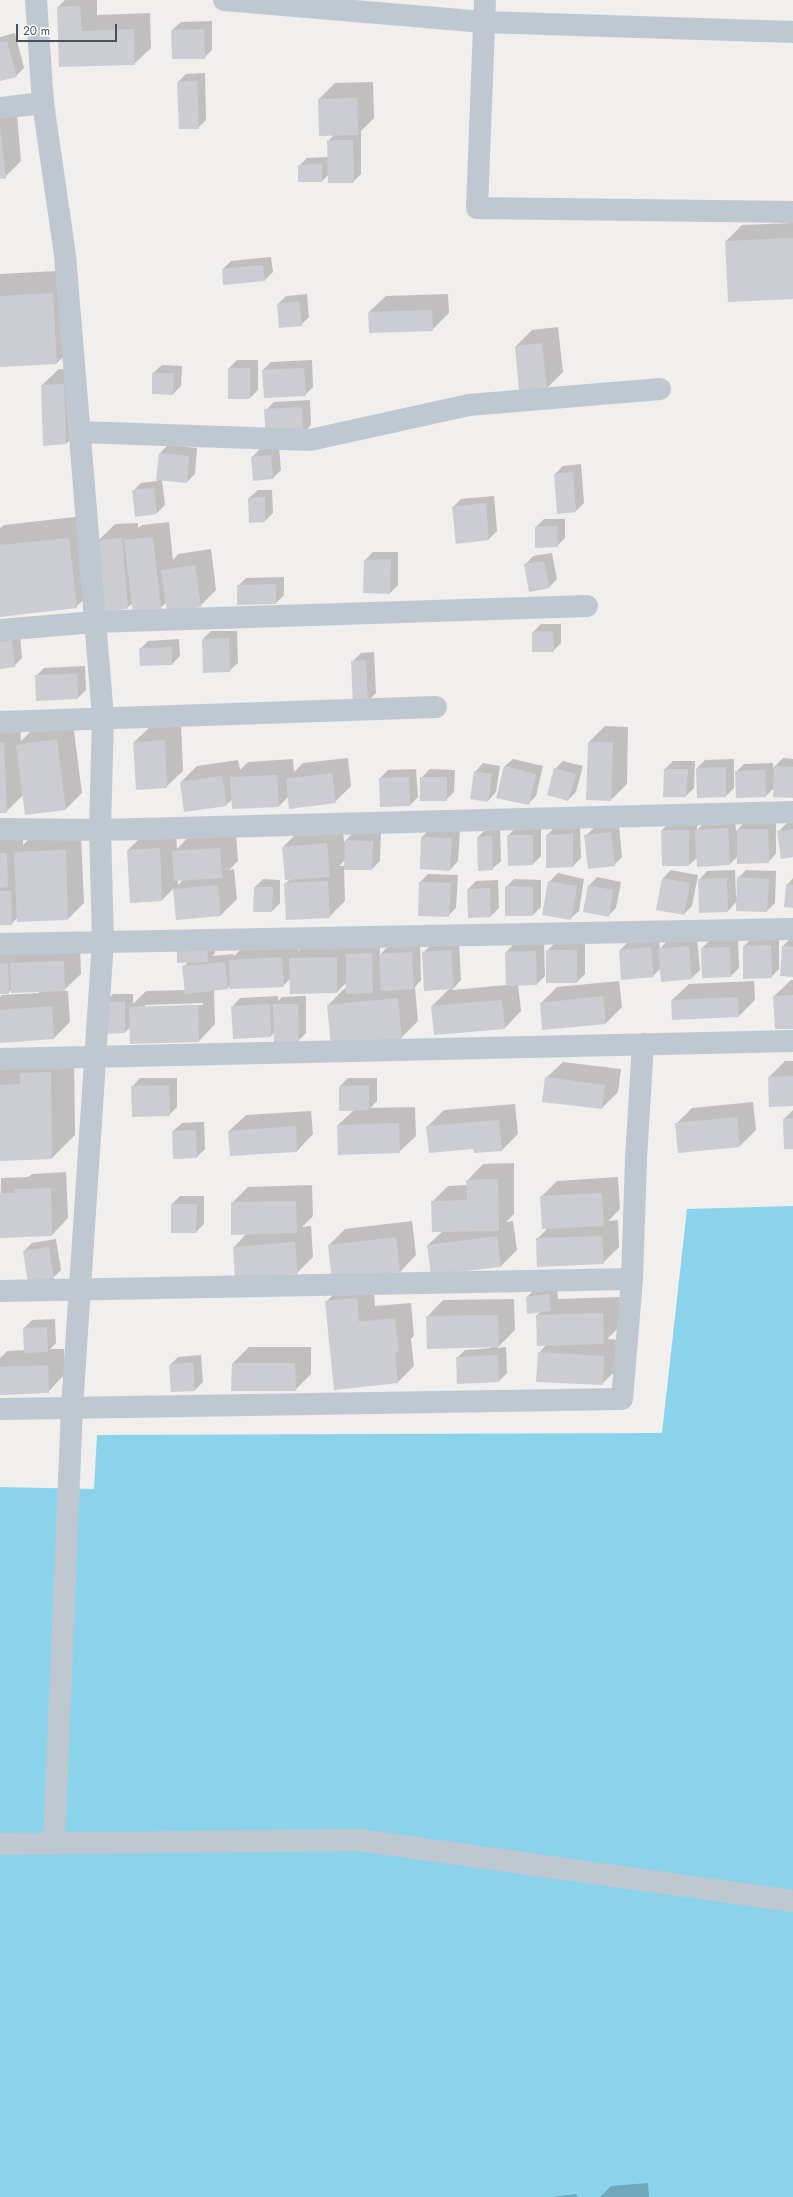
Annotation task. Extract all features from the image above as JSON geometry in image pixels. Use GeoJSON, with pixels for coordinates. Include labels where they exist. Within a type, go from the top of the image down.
{"type":"FeatureCollection","features":[{"type":"Feature","properties":{"kind":"street"},"geometry":{"type":"LineString","coordinates":[[36,0],[43,103],[65,255],[103,717],[100,830],[103,941],[72,1407],[54,1842]]}},
{"type":"Feature","properties":{"kind":"street"},"geometry":{"type":"LineString","coordinates":[[224,0],[484,22],[793,32]]}},
{"type":"Feature","properties":{"kind":"street"},"geometry":{"type":"LineString","coordinates":[[485,0],[477,208],[793,212]]}},
{"type":"Feature","properties":{"kind":"street"},"geometry":{"type":"LineString","coordinates":[[0,108],[43,103]]}},
{"type":"Feature","properties":{"kind":"street"},"geometry":{"type":"LineString","coordinates":[[79,432],[310,440],[469,405],[660,389]]}},
{"type":"Feature","properties":{"kind":"street"},"geometry":{"type":"LineString","coordinates":[[0,630],[95,622],[587,606]]}},
{"type":"Feature","properties":{"kind":"street"},"geometry":{"type":"LineString","coordinates":[[0,722],[103,717],[436,707]]}},
{"type":"Feature","properties":{"kind":"street"},"geometry":{"type":"LineString","coordinates":[[0,829],[100,830],[793,812]]}},
{"type":"Feature","properties":{"kind":"street"},"geometry":{"type":"LineString","coordinates":[[0,944],[793,929]]}},
{"type":"Feature","properties":{"kind":"street"},"geometry":{"type":"LineString","coordinates":[[0,1058],[793,1041]]}},
{"type":"Feature","properties":{"kind":"street"},"geometry":{"type":"LineString","coordinates":[[0,1409],[622,1399],[632,1279],[636,1159],[643,1044]]}},
{"type":"Feature","properties":{"kind":"street"},"geometry":{"type":"LineString","coordinates":[[0,1292],[632,1279]]}},
{"type":"Feature","properties":{"kind":"street"},"geometry":{"type":"LineString","coordinates":[[0,1844],[54,1842],[359,1840],[793,1901]]}},
{"type":"Feature","properties":{"kind":"water"},"geometry":{"type":"Polygon","coordinates":[[[793,1206],[793,2197],[0,2197],[0,1487],[94,1489],[97,1435],[662,1433],[687,1209],[793,1206]]]}},
{"type":"Feature","properties":{"kind":"building"},"geometry":{"type":"Polygon","coordinates":[[[80,6],[82,31],[134,29],[135,65],[59,67],[57,7],[80,6]]]}},
{"type":"Feature","properties":{"kind":"building"},"geometry":{"type":"Polygon","coordinates":[[[204,29],[205,59],[172,59],[171,30],[204,29]]]}},
{"type":"Feature","properties":{"kind":"building"},"geometry":{"type":"Polygon","coordinates":[[[7,41],[17,77],[0,81],[0,42],[7,41]]]}},
{"type":"Feature","properties":{"kind":"building"},"geometry":{"type":"Polygon","coordinates":[[[197,81],[199,129],[179,129],[177,82],[197,81]]]}},
{"type":"Feature","properties":{"kind":"building"},"geometry":{"type":"Polygon","coordinates":[[[357,98],[358,135],[319,136],[318,99],[357,98]]]}},
{"type":"Feature","properties":{"kind":"building"},"geometry":{"type":"Polygon","coordinates":[[[0,128],[6,178],[0,179],[0,128]]]}},
{"type":"Feature","properties":{"kind":"building"},"geometry":{"type":"Polygon","coordinates":[[[327,140],[353,140],[354,183],[328,183],[327,140]]]}},
{"type":"Feature","properties":{"kind":"building"},"geometry":{"type":"Polygon","coordinates":[[[322,164],[322,182],[298,182],[298,165],[322,164]]]}},
{"type":"Feature","properties":{"kind":"building"},"geometry":{"type":"Polygon","coordinates":[[[793,238],[793,299],[728,302],[725,241],[793,238]]]}},
{"type":"Feature","properties":{"kind":"building"},"geometry":{"type":"Polygon","coordinates":[[[263,265],[265,281],[223,285],[222,269],[263,265]]]}},
{"type":"Feature","properties":{"kind":"building"},"geometry":{"type":"Polygon","coordinates":[[[53,293],[57,364],[0,367],[0,296],[53,293]]]}},
{"type":"Feature","properties":{"kind":"building"},"geometry":{"type":"Polygon","coordinates":[[[299,301],[302,326],[279,328],[277,304],[299,301]]]}},
{"type":"Feature","properties":{"kind":"building"},"geometry":{"type":"Polygon","coordinates":[[[432,310],[433,331],[369,333],[368,312],[432,310]]]}},
{"type":"Feature","properties":{"kind":"building"},"geometry":{"type":"Polygon","coordinates":[[[542,343],[547,389],[519,392],[515,346],[542,343]]]}},
{"type":"Feature","properties":{"kind":"building"},"geometry":{"type":"Polygon","coordinates":[[[228,368],[250,368],[250,399],[228,399],[228,368]]]}},
{"type":"Feature","properties":{"kind":"building"},"geometry":{"type":"Polygon","coordinates":[[[304,368],[306,396],[264,398],[262,370],[304,368]]]}},
{"type":"Feature","properties":{"kind":"building"},"geometry":{"type":"Polygon","coordinates":[[[152,373],[174,373],[173,395],[152,394],[152,373]]]}},
{"type":"Feature","properties":{"kind":"building"},"geometry":{"type":"Polygon","coordinates":[[[64,384],[66,444],[43,446],[41,385],[64,384]]]}},
{"type":"Feature","properties":{"kind":"building"},"geometry":{"type":"Polygon","coordinates":[[[302,407],[303,434],[266,436],[264,409],[302,407]]]}},
{"type":"Feature","properties":{"kind":"building"},"geometry":{"type":"Polygon","coordinates":[[[159,453],[189,456],[187,483],[156,480],[159,453]]]}},
{"type":"Feature","properties":{"kind":"building"},"geometry":{"type":"Polygon","coordinates":[[[271,455],[273,479],[253,481],[251,457],[271,455]]]}},
{"type":"Feature","properties":{"kind":"building"},"geometry":{"type":"Polygon","coordinates":[[[573,472],[576,512],[557,514],[554,474],[573,472]]]}},
{"type":"Feature","properties":{"kind":"building"},"geometry":{"type":"Polygon","coordinates":[[[154,488],[157,514],[135,517],[132,490],[154,488]]]}},
{"type":"Feature","properties":{"kind":"building"},"geometry":{"type":"Polygon","coordinates":[[[265,497],[265,522],[249,523],[248,498],[265,497]]]}},
{"type":"Feature","properties":{"kind":"building"},"geometry":{"type":"Polygon","coordinates":[[[486,503],[489,540],[456,544],[452,507],[486,503]]]}},
{"type":"Feature","properties":{"kind":"building"},"geometry":{"type":"Polygon","coordinates":[[[557,526],[558,547],[535,548],[535,527],[557,526]]]}},
{"type":"Feature","properties":{"kind":"building"},"geometry":{"type":"Polygon","coordinates":[[[153,537],[161,609],[133,613],[124,540],[153,537]]]}},
{"type":"Feature","properties":{"kind":"building"},"geometry":{"type":"Polygon","coordinates":[[[69,538],[77,608],[0,617],[0,545],[69,538]]]}},
{"type":"Feature","properties":{"kind":"building"},"geometry":{"type":"Polygon","coordinates":[[[122,538],[128,609],[104,612],[98,540],[122,538]]]}},
{"type":"Feature","properties":{"kind":"building"},"geometry":{"type":"Polygon","coordinates":[[[391,559],[390,594],[363,593],[364,560],[391,559]]]}},
{"type":"Feature","properties":{"kind":"building"},"geometry":{"type":"Polygon","coordinates":[[[544,561],[550,588],[529,592],[524,564],[544,561]]]}},
{"type":"Feature","properties":{"kind":"building"},"geometry":{"type":"Polygon","coordinates":[[[195,565],[201,607],[167,612],[161,570],[195,565]]]}},
{"type":"Feature","properties":{"kind":"building"},"geometry":{"type":"Polygon","coordinates":[[[276,584],[276,604],[237,605],[237,585],[276,584]]]}},
{"type":"Feature","properties":{"kind":"building"},"geometry":{"type":"Polygon","coordinates":[[[553,631],[554,652],[532,652],[532,632],[553,631]]]}},
{"type":"Feature","properties":{"kind":"building"},"geometry":{"type":"Polygon","coordinates":[[[229,638],[230,672],[203,673],[202,639],[229,638]]]}},
{"type":"Feature","properties":{"kind":"building"},"geometry":{"type":"Polygon","coordinates":[[[12,640],[15,667],[0,669],[0,642],[12,640]]]}},
{"type":"Feature","properties":{"kind":"building"},"geometry":{"type":"Polygon","coordinates":[[[172,647],[172,665],[140,666],[139,648],[172,647]]]}},
{"type":"Feature","properties":{"kind":"building"},"geometry":{"type":"Polygon","coordinates":[[[366,660],[368,702],[353,703],[351,661],[366,660]]]}},
{"type":"Feature","properties":{"kind":"building"},"geometry":{"type":"Polygon","coordinates":[[[77,674],[78,699],[36,701],[35,675],[77,674]]]}},
{"type":"Feature","properties":{"kind":"building"},"geometry":{"type":"Polygon","coordinates":[[[57,739],[66,810],[25,815],[16,745],[57,739]]]}},
{"type":"Feature","properties":{"kind":"building"},"geometry":{"type":"Polygon","coordinates":[[[165,740],[167,788],[136,790],[133,742],[165,740]]]}},
{"type":"Feature","properties":{"kind":"building"},"geometry":{"type":"Polygon","coordinates":[[[0,742],[4,742],[7,813],[0,813],[0,742]]]}},
{"type":"Feature","properties":{"kind":"building"},"geometry":{"type":"Polygon","coordinates":[[[588,742],[613,742],[611,801],[586,800],[588,742]]]}},
{"type":"Feature","properties":{"kind":"building"},"geometry":{"type":"Polygon","coordinates":[[[504,766],[536,774],[529,805],[496,798],[504,766]]]}},
{"type":"Feature","properties":{"kind":"building"},"geometry":{"type":"Polygon","coordinates":[[[774,766],[793,767],[793,798],[773,797],[774,766]]]}},
{"type":"Feature","properties":{"kind":"building"},"geometry":{"type":"Polygon","coordinates":[[[726,767],[726,797],[697,798],[696,768],[726,767]]]}},
{"type":"Feature","properties":{"kind":"building"},"geometry":{"type":"Polygon","coordinates":[[[554,768],[576,774],[568,801],[547,795],[554,768]]]}},
{"type":"Feature","properties":{"kind":"building"},"geometry":{"type":"Polygon","coordinates":[[[664,769],[688,769],[686,797],[663,797],[664,769]]]}},
{"type":"Feature","properties":{"kind":"building"},"geometry":{"type":"Polygon","coordinates":[[[765,770],[766,797],[736,798],[735,771],[765,770]]]}},
{"type":"Feature","properties":{"kind":"building"},"geometry":{"type":"Polygon","coordinates":[[[474,771],[492,774],[488,802],[470,799],[474,771]]]}},
{"type":"Feature","properties":{"kind":"building"},"geometry":{"type":"Polygon","coordinates":[[[332,773],[336,803],[289,809],[286,779],[332,773]]]}},
{"type":"Feature","properties":{"kind":"building"},"geometry":{"type":"Polygon","coordinates":[[[277,775],[279,807],[232,809],[230,777],[277,775]]]}},
{"type":"Feature","properties":{"kind":"building"},"geometry":{"type":"Polygon","coordinates":[[[222,776],[227,806],[184,812],[180,782],[222,776]]]}},
{"type":"Feature","properties":{"kind":"building"},"geometry":{"type":"Polygon","coordinates":[[[409,777],[410,806],[380,807],[379,778],[409,777]]]}},
{"type":"Feature","properties":{"kind":"building"},"geometry":{"type":"Polygon","coordinates":[[[420,777],[447,777],[447,801],[420,801],[420,777]]]}},
{"type":"Feature","properties":{"kind":"building"},"geometry":{"type":"Polygon","coordinates":[[[728,828],[730,865],[697,867],[695,830],[728,828]]]}},
{"type":"Feature","properties":{"kind":"building"},"geometry":{"type":"Polygon","coordinates":[[[737,829],[768,829],[769,863],[737,864],[737,829]]]}},
{"type":"Feature","properties":{"kind":"building"},"geometry":{"type":"Polygon","coordinates":[[[793,829],[793,857],[781,859],[777,831],[793,829]]]}},
{"type":"Feature","properties":{"kind":"building"},"geometry":{"type":"Polygon","coordinates":[[[661,830],[689,830],[689,866],[662,866],[661,830]]]}},
{"type":"Feature","properties":{"kind":"building"},"geometry":{"type":"Polygon","coordinates":[[[611,832],[615,866],[588,869],[584,835],[611,832]]]}},
{"type":"Feature","properties":{"kind":"building"},"geometry":{"type":"Polygon","coordinates":[[[573,834],[573,867],[546,868],[546,835],[573,834]]]}},
{"type":"Feature","properties":{"kind":"building"},"geometry":{"type":"Polygon","coordinates":[[[507,835],[533,835],[533,865],[508,866],[507,835]]]}},
{"type":"Feature","properties":{"kind":"building"},"geometry":{"type":"Polygon","coordinates":[[[492,836],[493,870],[478,871],[477,837],[492,836]]]}},
{"type":"Feature","properties":{"kind":"building"},"geometry":{"type":"Polygon","coordinates":[[[421,837],[452,838],[450,871],[420,869],[421,837]]]}},
{"type":"Feature","properties":{"kind":"building"},"geometry":{"type":"Polygon","coordinates":[[[345,840],[373,841],[372,870],[344,870],[345,840]]]}},
{"type":"Feature","properties":{"kind":"building"},"geometry":{"type":"Polygon","coordinates":[[[327,843],[330,877],[285,880],[282,847],[327,843]]]}},
{"type":"Feature","properties":{"kind":"building"},"geometry":{"type":"Polygon","coordinates":[[[160,848],[162,901],[130,903],[127,850],[160,848]]]}},
{"type":"Feature","properties":{"kind":"building"},"geometry":{"type":"Polygon","coordinates":[[[220,848],[222,878],[174,881],[172,851],[220,848]]]}},
{"type":"Feature","properties":{"kind":"building"},"geometry":{"type":"Polygon","coordinates":[[[66,850],[68,920],[17,922],[14,852],[66,850]]]}},
{"type":"Feature","properties":{"kind":"building"},"geometry":{"type":"Polygon","coordinates":[[[0,853],[7,853],[8,887],[0,888],[0,853]]]}},
{"type":"Feature","properties":{"kind":"building"},"geometry":{"type":"Polygon","coordinates":[[[737,877],[769,879],[767,912],[736,911],[737,877]]]}},
{"type":"Feature","properties":{"kind":"building"},"geometry":{"type":"Polygon","coordinates":[[[662,878],[690,883],[684,915],[656,910],[662,878]]]}},
{"type":"Feature","properties":{"kind":"building"},"geometry":{"type":"Polygon","coordinates":[[[727,878],[728,912],[699,913],[698,879],[727,878]]]}},
{"type":"Feature","properties":{"kind":"building"},"geometry":{"type":"Polygon","coordinates":[[[328,881],[330,918],[286,920],[284,883],[328,881]]]}},
{"type":"Feature","properties":{"kind":"building"},"geometry":{"type":"Polygon","coordinates":[[[548,881],[577,886],[571,920],[542,915],[548,881]]]}},
{"type":"Feature","properties":{"kind":"building"},"geometry":{"type":"Polygon","coordinates":[[[419,882],[451,883],[449,917],[418,916],[419,882]]]}},
{"type":"Feature","properties":{"kind":"building"},"geometry":{"type":"Polygon","coordinates":[[[786,884],[793,885],[793,908],[784,907],[786,884]]]}},
{"type":"Feature","properties":{"kind":"building"},"geometry":{"type":"Polygon","coordinates":[[[218,885],[221,916],[176,920],[173,889],[218,885]]]}},
{"type":"Feature","properties":{"kind":"building"},"geometry":{"type":"Polygon","coordinates":[[[588,885],[613,890],[609,917],[583,912],[588,885]]]}},
{"type":"Feature","properties":{"kind":"building"},"geometry":{"type":"Polygon","coordinates":[[[505,886],[533,887],[533,916],[505,916],[505,886]]]}},
{"type":"Feature","properties":{"kind":"building"},"geometry":{"type":"Polygon","coordinates":[[[254,887],[273,887],[272,912],[253,912],[254,887]]]}},
{"type":"Feature","properties":{"kind":"building"},"geometry":{"type":"Polygon","coordinates":[[[490,888],[491,917],[468,918],[467,889],[490,888]]]}},
{"type":"Feature","properties":{"kind":"building"},"geometry":{"type":"Polygon","coordinates":[[[0,891],[11,891],[12,925],[0,925],[0,891]]]}},
{"type":"Feature","properties":{"kind":"building"},"geometry":{"type":"Polygon","coordinates":[[[207,944],[208,962],[177,963],[177,945],[207,944]]]}},
{"type":"Feature","properties":{"kind":"building"},"geometry":{"type":"Polygon","coordinates":[[[771,945],[772,978],[743,979],[743,946],[771,945]]]}},
{"type":"Feature","properties":{"kind":"building"},"geometry":{"type":"Polygon","coordinates":[[[689,946],[692,979],[661,982],[658,949],[689,946]]]}},
{"type":"Feature","properties":{"kind":"building"},"geometry":{"type":"Polygon","coordinates":[[[782,946],[793,947],[793,977],[780,976],[782,946]]]}},
{"type":"Feature","properties":{"kind":"building"},"geometry":{"type":"Polygon","coordinates":[[[651,947],[654,977],[621,980],[619,950],[651,947]]]}},
{"type":"Feature","properties":{"kind":"building"},"geometry":{"type":"Polygon","coordinates":[[[730,947],[731,977],[702,978],[701,948],[730,947]]]}},
{"type":"Feature","properties":{"kind":"building"},"geometry":{"type":"Polygon","coordinates":[[[451,950],[454,989],[424,991],[422,952],[451,950]]]}},
{"type":"Feature","properties":{"kind":"building"},"geometry":{"type":"Polygon","coordinates":[[[546,950],[577,950],[577,983],[546,983],[546,950]]]}},
{"type":"Feature","properties":{"kind":"building"},"geometry":{"type":"Polygon","coordinates":[[[536,951],[537,985],[506,986],[505,952],[536,951]]]}},
{"type":"Feature","properties":{"kind":"building"},"geometry":{"type":"Polygon","coordinates":[[[412,952],[414,989],[381,991],[379,954],[412,952]]]}},
{"type":"Feature","properties":{"kind":"building"},"geometry":{"type":"Polygon","coordinates":[[[372,953],[373,993],[346,994],[346,954],[372,953]]]}},
{"type":"Feature","properties":{"kind":"building"},"geometry":{"type":"Polygon","coordinates":[[[282,957],[284,987],[230,989],[229,960],[282,957]]]}},
{"type":"Feature","properties":{"kind":"building"},"geometry":{"type":"Polygon","coordinates":[[[337,957],[337,993],[290,994],[289,958],[337,957]]]}},
{"type":"Feature","properties":{"kind":"building"},"geometry":{"type":"Polygon","coordinates":[[[64,961],[65,991],[11,993],[10,963],[64,961]]]}},
{"type":"Feature","properties":{"kind":"building"},"geometry":{"type":"Polygon","coordinates":[[[225,962],[228,989],[185,994],[182,966],[225,962]]]}},
{"type":"Feature","properties":{"kind":"building"},"geometry":{"type":"Polygon","coordinates":[[[8,963],[9,994],[0,994],[0,964],[8,963]]]}},
{"type":"Feature","properties":{"kind":"building"},"geometry":{"type":"Polygon","coordinates":[[[793,995],[793,1029],[775,1029],[773,996],[793,995]]]}},
{"type":"Feature","properties":{"kind":"building"},"geometry":{"type":"Polygon","coordinates":[[[603,996],[606,1024],[542,1030],[540,1003],[603,996]]]}},
{"type":"Feature","properties":{"kind":"building"},"geometry":{"type":"Polygon","coordinates":[[[738,997],[739,1017],[672,1020],[671,1000],[738,997]]]}},
{"type":"Feature","properties":{"kind":"building"},"geometry":{"type":"Polygon","coordinates":[[[398,998],[402,1039],[331,1045],[327,1005],[398,998]]]}},
{"type":"Feature","properties":{"kind":"building"},"geometry":{"type":"Polygon","coordinates":[[[502,1000],[505,1029],[434,1035],[431,1006],[502,1000]]]}},
{"type":"Feature","properties":{"kind":"building"},"geometry":{"type":"Polygon","coordinates":[[[104,1002],[125,1002],[125,1033],[104,1034],[104,1002]]]}},
{"type":"Feature","properties":{"kind":"building"},"geometry":{"type":"Polygon","coordinates":[[[270,1004],[271,1037],[233,1039],[231,1006],[270,1004]]]}},
{"type":"Feature","properties":{"kind":"building"},"geometry":{"type":"Polygon","coordinates":[[[273,1004],[298,1004],[299,1042],[274,1042],[273,1004]]]}},
{"type":"Feature","properties":{"kind":"building"},"geometry":{"type":"Polygon","coordinates":[[[198,1005],[199,1042],[130,1044],[129,1007],[198,1005]]]}},
{"type":"Feature","properties":{"kind":"building"},"geometry":{"type":"Polygon","coordinates":[[[52,1006],[54,1039],[0,1043],[0,1010],[52,1006]]]}},
{"type":"Feature","properties":{"kind":"building"},"geometry":{"type":"Polygon","coordinates":[[[51,1072],[52,1159],[0,1161],[0,1085],[20,1084],[20,1073],[51,1072]]]}},
{"type":"Feature","properties":{"kind":"building"},"geometry":{"type":"Polygon","coordinates":[[[793,1076],[793,1106],[769,1107],[768,1077],[793,1076]]]}},
{"type":"Feature","properties":{"kind":"building"},"geometry":{"type":"Polygon","coordinates":[[[545,1077],[605,1085],[602,1109],[542,1102],[545,1077]]]}},
{"type":"Feature","properties":{"kind":"building"},"geometry":{"type":"Polygon","coordinates":[[[169,1085],[170,1116],[132,1117],[131,1086],[169,1085]]]}},
{"type":"Feature","properties":{"kind":"building"},"geometry":{"type":"Polygon","coordinates":[[[369,1085],[369,1110],[339,1111],[339,1086],[369,1085]]]}},
{"type":"Feature","properties":{"kind":"building"},"geometry":{"type":"Polygon","coordinates":[[[737,1117],[740,1147],[678,1153],[675,1123],[737,1117]]]}},
{"type":"Feature","properties":{"kind":"building"},"geometry":{"type":"Polygon","coordinates":[[[793,1118],[793,1149],[784,1149],[783,1119],[793,1118]]]}},
{"type":"Feature","properties":{"kind":"building"},"geometry":{"type":"Polygon","coordinates":[[[499,1120],[502,1151],[474,1153],[473,1149],[429,1153],[426,1126],[499,1120]]]}},
{"type":"Feature","properties":{"kind":"building"},"geometry":{"type":"Polygon","coordinates":[[[399,1123],[400,1153],[338,1155],[337,1125],[399,1123]]]}},
{"type":"Feature","properties":{"kind":"building"},"geometry":{"type":"Polygon","coordinates":[[[296,1126],[297,1152],[230,1156],[228,1131],[296,1126]]]}},
{"type":"Feature","properties":{"kind":"building"},"geometry":{"type":"Polygon","coordinates":[[[196,1130],[197,1158],[173,1159],[172,1131],[196,1130]]]}},
{"type":"Feature","properties":{"kind":"building"},"geometry":{"type":"Polygon","coordinates":[[[498,1179],[499,1231],[432,1232],[431,1201],[467,1200],[466,1180],[498,1179]]]}},
{"type":"Feature","properties":{"kind":"building"},"geometry":{"type":"Polygon","coordinates":[[[51,1188],[52,1236],[0,1238],[0,1193],[15,1193],[14,1189],[51,1188]]]}},
{"type":"Feature","properties":{"kind":"building"},"geometry":{"type":"Polygon","coordinates":[[[602,1193],[604,1226],[542,1229],[540,1196],[602,1193]]]}},
{"type":"Feature","properties":{"kind":"building"},"geometry":{"type":"Polygon","coordinates":[[[296,1201],[297,1233],[231,1235],[231,1202],[296,1201]]]}},
{"type":"Feature","properties":{"kind":"building"},"geometry":{"type":"Polygon","coordinates":[[[171,1204],[197,1204],[196,1233],[171,1233],[171,1204]]]}},
{"type":"Feature","properties":{"kind":"building"},"geometry":{"type":"Polygon","coordinates":[[[497,1236],[501,1267],[431,1275],[427,1245],[497,1236]]]}},
{"type":"Feature","properties":{"kind":"building"},"geometry":{"type":"Polygon","coordinates":[[[602,1236],[604,1264],[537,1267],[536,1238],[602,1236]]]}},
{"type":"Feature","properties":{"kind":"building"},"geometry":{"type":"Polygon","coordinates":[[[396,1237],[400,1272],[332,1281],[328,1245],[396,1237]]]}},
{"type":"Feature","properties":{"kind":"building"},"geometry":{"type":"Polygon","coordinates":[[[295,1242],[298,1274],[235,1280],[233,1247],[295,1242]]]}},
{"type":"Feature","properties":{"kind":"building"},"geometry":{"type":"Polygon","coordinates":[[[49,1247],[54,1279],[28,1283],[23,1251],[49,1247]]]}},
{"type":"Feature","properties":{"kind":"building"},"geometry":{"type":"Polygon","coordinates":[[[549,1294],[551,1311],[527,1314],[526,1297],[549,1294]]]}},
{"type":"Feature","properties":{"kind":"building"},"geometry":{"type":"Polygon","coordinates":[[[357,1298],[359,1322],[395,1318],[399,1352],[395,1353],[398,1383],[334,1390],[325,1301],[357,1298]]]}},
{"type":"Feature","properties":{"kind":"building"},"geometry":{"type":"Polygon","coordinates":[[[603,1313],[604,1344],[537,1346],[536,1315],[603,1313]]]}},
{"type":"Feature","properties":{"kind":"building"},"geometry":{"type":"Polygon","coordinates":[[[498,1315],[499,1347],[427,1349],[426,1316],[498,1315]]]}},
{"type":"Feature","properties":{"kind":"building"},"geometry":{"type":"Polygon","coordinates":[[[47,1327],[48,1352],[24,1353],[23,1328],[47,1327]]]}},
{"type":"Feature","properties":{"kind":"building"},"geometry":{"type":"Polygon","coordinates":[[[538,1352],[604,1356],[603,1385],[536,1382],[538,1352]]]}},
{"type":"Feature","properties":{"kind":"building"},"geometry":{"type":"Polygon","coordinates":[[[498,1355],[499,1382],[457,1384],[456,1357],[498,1355]]]}},
{"type":"Feature","properties":{"kind":"building"},"geometry":{"type":"Polygon","coordinates":[[[193,1362],[195,1391],[171,1392],[169,1365],[193,1362]]]}},
{"type":"Feature","properties":{"kind":"building"},"geometry":{"type":"Polygon","coordinates":[[[232,1363],[295,1363],[296,1391],[231,1391],[232,1363]]]}},
{"type":"Feature","properties":{"kind":"building"},"geometry":{"type":"Polygon","coordinates":[[[48,1365],[49,1393],[0,1395],[0,1367],[48,1365]]]}}]}
